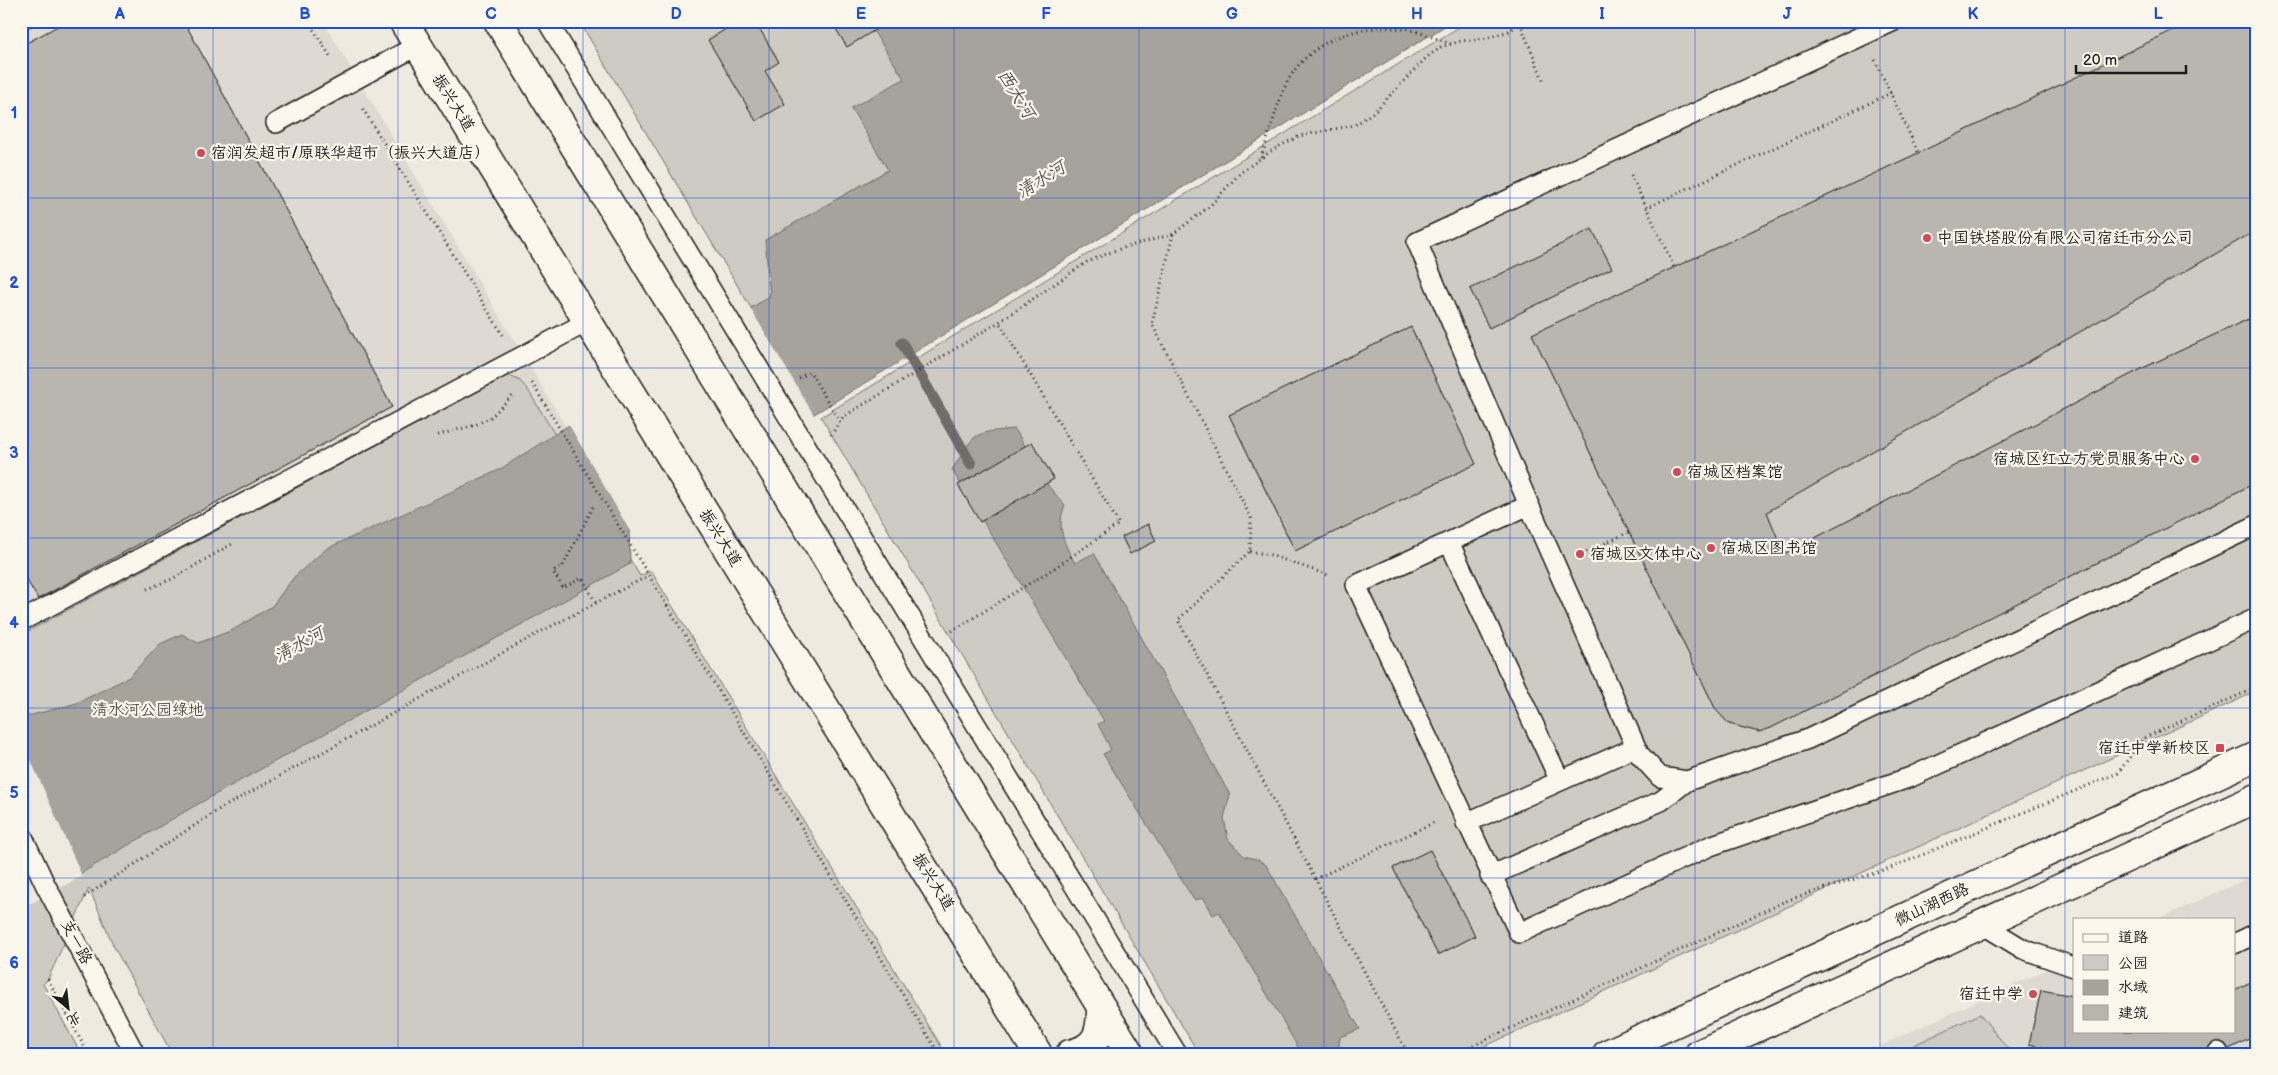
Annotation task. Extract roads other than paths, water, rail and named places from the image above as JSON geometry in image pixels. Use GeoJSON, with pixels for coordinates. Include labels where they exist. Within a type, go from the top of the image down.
{"type":"FeatureCollection","features":[{"type":"Feature","properties":{"kind":"main road","name":"振兴大道"},"geometry":{"type":"LineString","coordinates":[[403,21],[587,322],[1042,1051]]}},
{"type":"Feature","properties":{"kind":"main road"},"geometry":{"type":"LineString","coordinates":[[498,21],[1130,1054]]}},
{"type":"Feature","properties":{"kind":"main road","name":"微山湖西路"},"geometry":{"type":"LineString","coordinates":[[1607,1054],[2257,756]]}},
{"type":"Feature","properties":{"kind":"main road"},"geometry":{"type":"LineString","coordinates":[[1699,1054],[2257,798]]}},
{"type":"Feature","properties":{"kind":"main road"},"geometry":{"type":"LineString","coordinates":[[1070,1054],[1080,1052],[1094,1041],[1101,1030],[1101,1007]]}},
{"type":"Feature","properties":{"kind":"lane"},"geometry":{"type":"LineString","coordinates":[[547,21],[1177,1054]]}},
{"type":"Feature","properties":{"kind":"lane"},"geometry":{"type":"LineString","coordinates":[[1687,781],[1660,777],[1639,754],[1528,505],[1418,242],[1894,21]]}},
{"type":"Feature","properties":{"kind":"lane"},"geometry":{"type":"LineString","coordinates":[[276,123],[418,45]]}},
{"type":"Feature","properties":{"kind":"lane"},"geometry":{"type":"LineString","coordinates":[[21,621],[587,322]]}},
{"type":"Feature","properties":{"kind":"lane"},"geometry":{"type":"LineString","coordinates":[[1528,505],[1356,584],[1490,876],[1519,933],[1710,846],[1911,777],[2257,618]]}},
{"type":"Feature","properties":{"kind":"lane"},"geometry":{"type":"LineString","coordinates":[[1490,876],[1661,801],[1687,781],[1808,739],[2257,525]]}},
{"type":"Feature","properties":{"kind":"lane"},"geometry":{"type":"LineString","coordinates":[[1449,542],[1560,781]]}},
{"type":"Feature","properties":{"kind":"lane"},"geometry":{"type":"LineString","coordinates":[[1463,817],[1560,781],[1636,747]]}},
{"type":"Feature","properties":{"kind":"lane","name":"支一路"},"geometry":{"type":"LineString","coordinates":[[21,833],[44,884],[135,1054]]}},
{"type":"Feature","properties":{"kind":"lane"},"geometry":{"type":"LineString","coordinates":[[1982,924],[2023,948],[2073,967]]}},
{"type":"Feature","properties":{"kind":"lane"},"geometry":{"type":"LineString","coordinates":[[2236,943],[2257,933]]}},
{"type":"Feature","properties":{"kind":"water"},"geometry":{"type":"Polygon","coordinates":[[[867,21],[1453,21],[629,528],[630,564],[191,808],[21,909],[21,718],[77,703],[129,677],[160,644],[182,634],[198,643],[233,630],[272,606],[294,577],[326,549],[499,470],[770,296],[765,240],[888,170],[851,108],[904,79],[867,21]]]}},
{"type":"Feature","properties":{"kind":"water"},"geometry":{"type":"Polygon","coordinates":[[[1015,429],[1049,487],[1065,505],[1061,521],[1062,535],[1075,563],[1094,553],[1230,795],[1224,818],[1228,839],[1244,856],[1259,860],[1266,865],[1360,1029],[1340,1037],[1338,1054],[1302,1054],[1219,912],[1213,915],[1204,898],[1194,900],[1103,754],[1111,750],[1098,724],[1104,721],[952,470],[971,441],[976,437],[990,432],[1015,429]]]}},
{"type":"Feature","properties":{"kind":"waterway"},"geometry":{"type":"LineString","coordinates":[[902,343],[971,464]]}},
{"type":"Feature","properties":{"kind":"place","name":"宿润发超市/原联华超市（振兴大道店）"},"geometry":{"type":"Point","coordinates":[201,153]}},
{"type":"Feature","properties":{"kind":"place","name":"中国铁塔股份有限公司宿迁市分公司"},"geometry":{"type":"Point","coordinates":[1927,238]}},
{"type":"Feature","properties":{"kind":"place","name":"宿城区红立方党员服务中心"},"geometry":{"type":"Point","coordinates":[2195,459]}},
{"type":"Feature","properties":{"kind":"place","name":"宿城区档案馆"},"geometry":{"type":"Point","coordinates":[1677,472]}},
{"type":"Feature","properties":{"kind":"place","name":"宿城区图书馆"},"geometry":{"type":"Point","coordinates":[1711,548]}},
{"type":"Feature","properties":{"kind":"place","name":"宿城区文体中心"},"geometry":{"type":"Point","coordinates":[1580,554]}},
{"type":"Feature","properties":{"kind":"place","name":"宿迁中学新校区"},"geometry":{"type":"Point","coordinates":[2220,748]}},
{"type":"Feature","properties":{"kind":"place","name":"宿迁中学"},"geometry":{"type":"Point","coordinates":[2033,994]}},
{"type":"Feature","properties":{"kind":"water label","name":"西大河"},"geometry":{"type":"Point","coordinates":[1016,94]}},
{"type":"Feature","properties":{"kind":"water label","name":"清水河"},"geometry":{"type":"Point","coordinates":[1041,180]}},
{"type":"Feature","properties":{"kind":"water label","name":"清水河"},"geometry":{"type":"Point","coordinates":[299,645]}},
{"type":"Feature","properties":{"kind":"park label","name":"清水河公园绿地"},"geometry":{"type":"Point","coordinates":[148,710]}}]}
